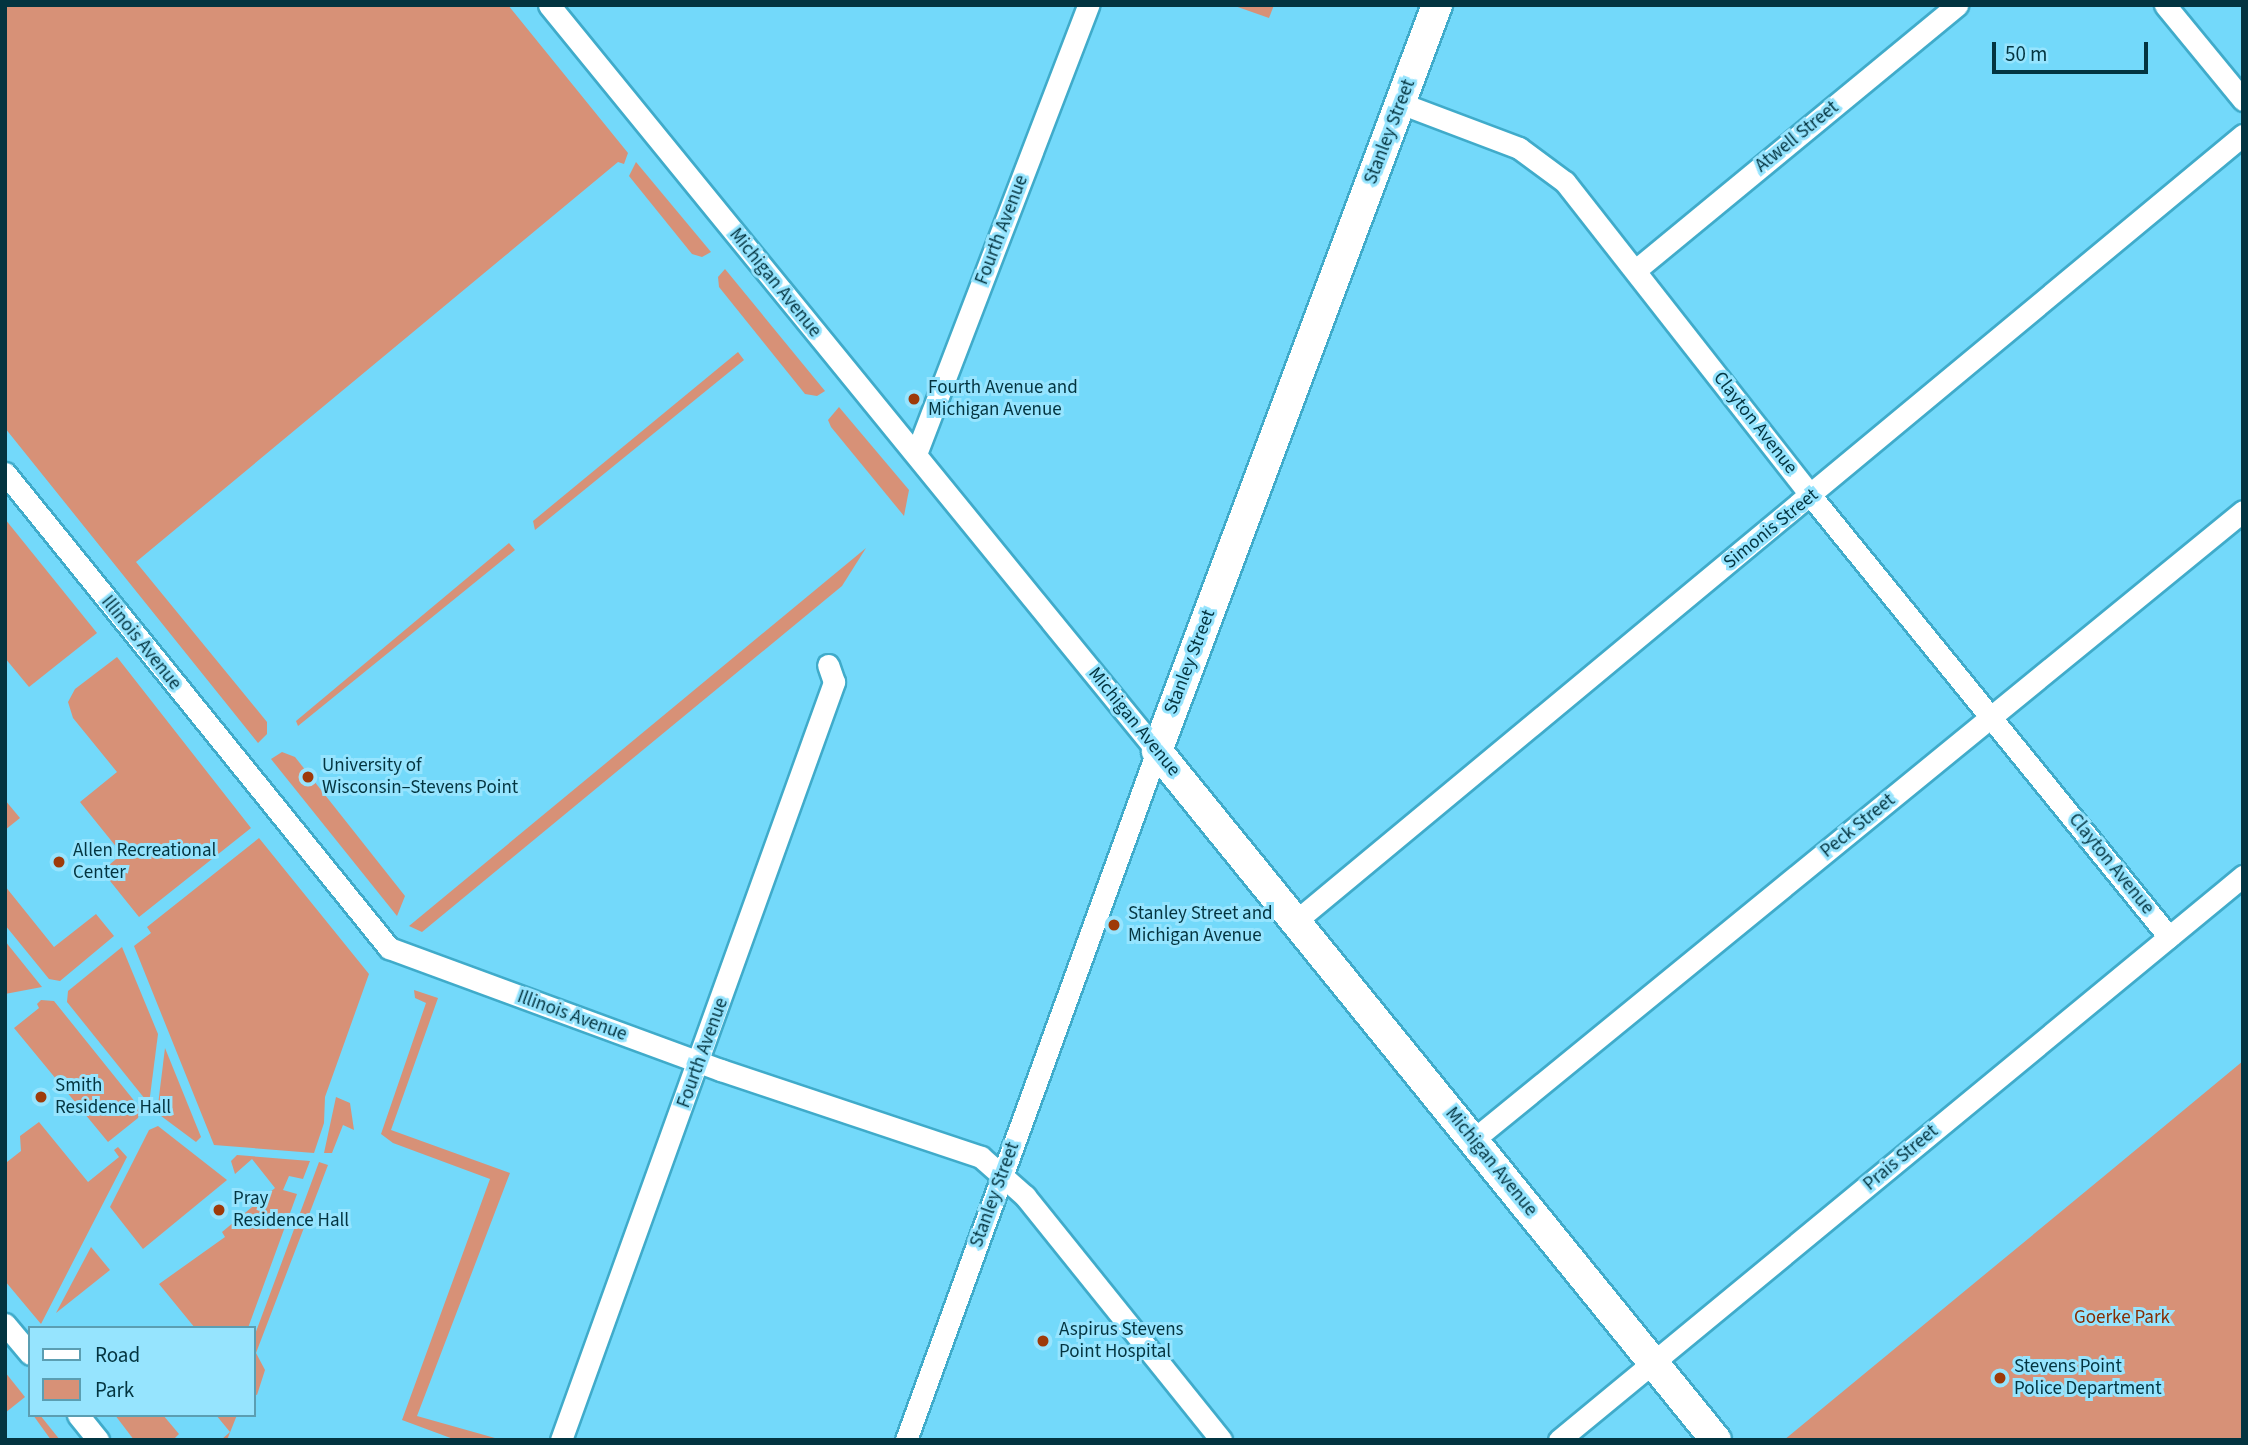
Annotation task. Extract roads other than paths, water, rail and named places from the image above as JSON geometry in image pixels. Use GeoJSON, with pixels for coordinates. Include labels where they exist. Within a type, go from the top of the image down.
{"type":"FeatureCollection","features":[{"type":"Feature","properties":{"kind":"street","name":"Michigan Avenue"},"geometry":{"type":"LineString","coordinates":[[549,5],[1297,920],[1716,1440]]}},
{"type":"Feature","properties":{"kind":"street","name":"Fourth Avenue"},"geometry":{"type":"LineString","coordinates":[[916,454],[1088,5]]}},
{"type":"Feature","properties":{"kind":"street","name":"Stanley Street"},"geometry":{"type":"LineString","coordinates":[[906,1440],[1157,751],[1437,5]]}},
{"type":"Feature","properties":{"kind":"street","name":"Atwell Street"},"geometry":{"type":"LineString","coordinates":[[1637,270],[1957,5]]}},
{"type":"Feature","properties":{"kind":"street"},"geometry":{"type":"LineString","coordinates":[[2165,5],[2243,100]]}},
{"type":"Feature","properties":{"kind":"street","name":"Clayton Avenue"},"geometry":{"type":"LineString","coordinates":[[1400,103],[1519,148],[1544,163],[1565,182],[1637,270],[1811,496],[2169,937]]}},
{"type":"Feature","properties":{"kind":"street","name":"Simonis Street"},"geometry":{"type":"LineString","coordinates":[[1297,920],[2243,135]]}},
{"type":"Feature","properties":{"kind":"street","name":"Illinois Avenue"},"geometry":{"type":"LineString","coordinates":[[5,473],[389,948],[701,1062],[981,1157],[1025,1196],[1221,1440]]}},
{"type":"Feature","properties":{"kind":"street","name":"Peck Street"},"geometry":{"type":"LineString","coordinates":[[1473,1140],[2243,511]]}},
{"type":"Feature","properties":{"kind":"street","name":"Fourth Avenue"},"geometry":{"type":"LineString","coordinates":[[561,1440],[701,1062],[834,682],[828,665]]}},
{"type":"Feature","properties":{"kind":"street","name":"Prais Street"},"geometry":{"type":"LineString","coordinates":[[1559,1440],[2243,876]]}},
{"type":"Feature","properties":{"kind":"street"},"geometry":{"type":"LineString","coordinates":[[5,1324],[28,1352]]}},
{"type":"Feature","properties":{"kind":"street"},"geometry":{"type":"LineString","coordinates":[[80,1417],[98,1440]]}},
{"type":"Feature","properties":{"kind":"place","name":"Fourth Avenue and Michigan Avenue"},"geometry":{"type":"Point","coordinates":[914,399]}},
{"type":"Feature","properties":{"kind":"place","name":"University of Wisconsin–Stevens Point"},"geometry":{"type":"Point","coordinates":[308,777]}},
{"type":"Feature","properties":{"kind":"place","name":"Allen Recreational Center"},"geometry":{"type":"Point","coordinates":[59,862]}},
{"type":"Feature","properties":{"kind":"place","name":"Stanley Street and Michigan Avenue"},"geometry":{"type":"Point","coordinates":[1114,925]}},
{"type":"Feature","properties":{"kind":"place","name":"Smith Residence Hall"},"geometry":{"type":"Point","coordinates":[41,1097]}},
{"type":"Feature","properties":{"kind":"place","name":"Pray Residence Hall"},"geometry":{"type":"Point","coordinates":[219,1210]}},
{"type":"Feature","properties":{"kind":"place","name":"Aspirus Stevens Point Hospital"},"geometry":{"type":"Point","coordinates":[1043,1341]}},
{"type":"Feature","properties":{"kind":"place","name":"Stevens Point Police Department"},"geometry":{"type":"Point","coordinates":[2000,1378]}},
{"type":"Feature","properties":{"kind":"park label","name":"Goerke Park"},"geometry":{"type":"Point","coordinates":[2122,1318]}}]}
